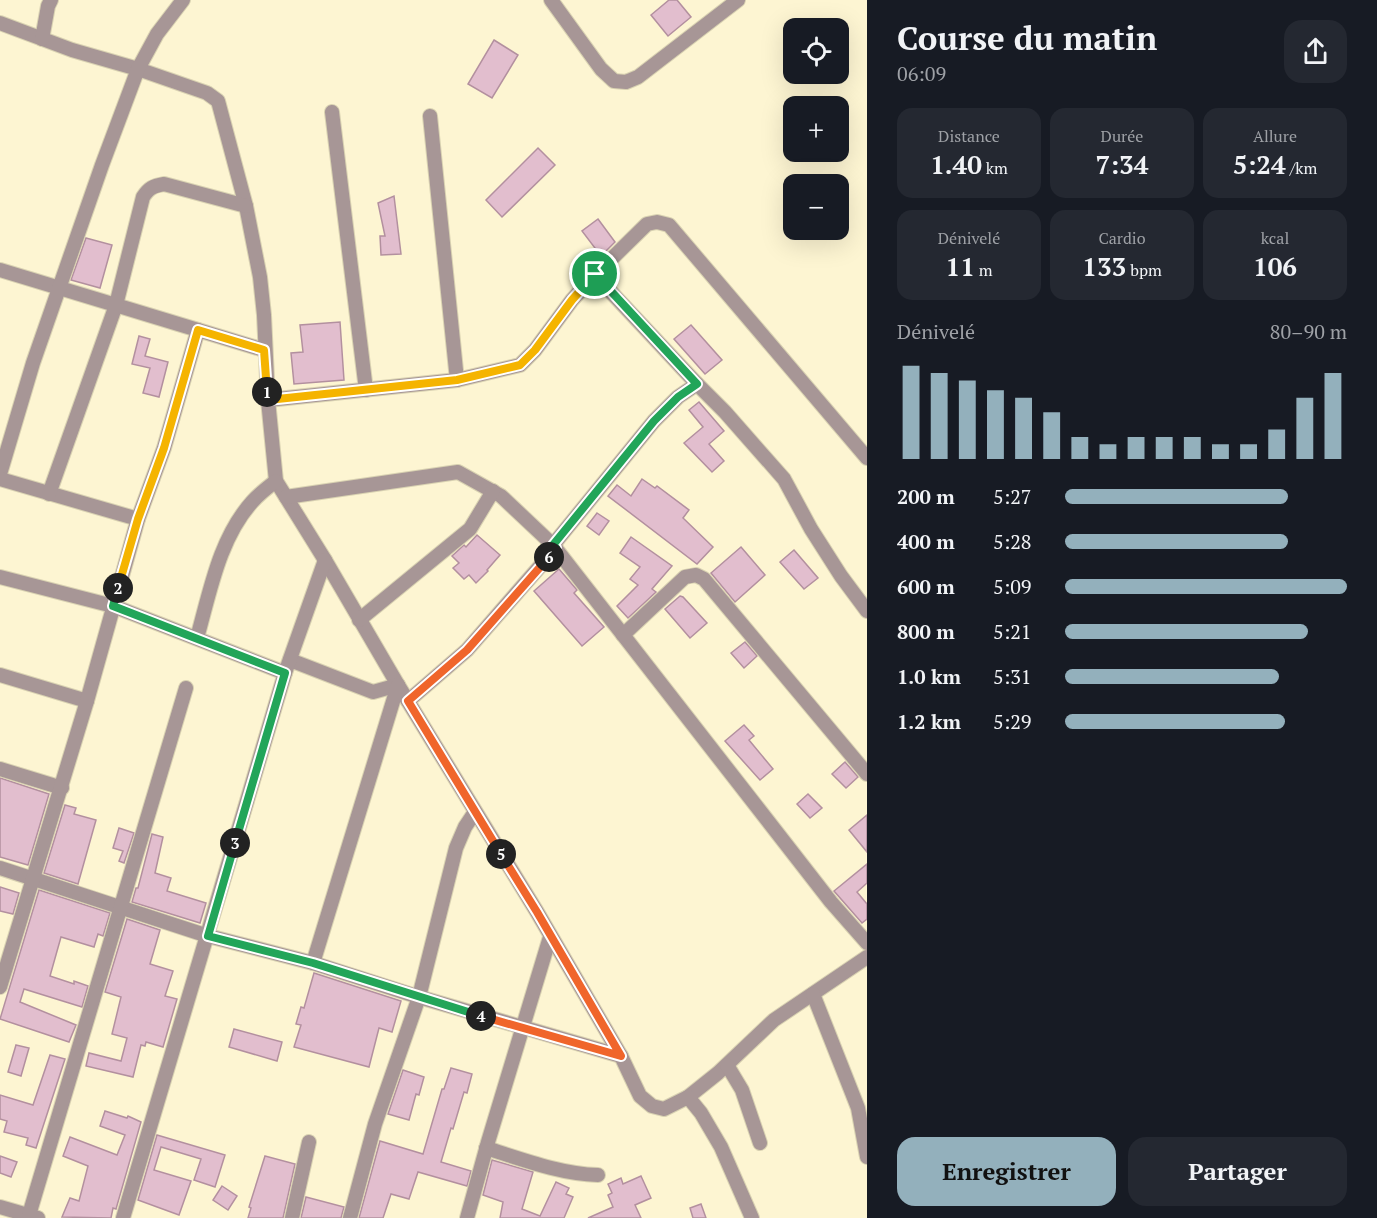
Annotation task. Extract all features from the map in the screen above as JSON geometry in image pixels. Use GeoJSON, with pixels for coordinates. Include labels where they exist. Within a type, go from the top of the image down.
{"type":"FeatureCollection","features":[{"type":"Feature","properties":{"kind":"street"},"geometry":{"type":"LineString","coordinates":[[42,39],[51,0]]}},
{"type":"Feature","properties":{"kind":"street"},"geometry":{"type":"LineString","coordinates":[[0,474],[33,363],[138,69],[157,34],[183,0]]}},
{"type":"Feature","properties":{"kind":"street"},"geometry":{"type":"LineString","coordinates":[[551,0],[601,69],[614,81],[626,82],[638,77],[738,0]]}},
{"type":"Feature","properties":{"kind":"street"},"geometry":{"type":"LineString","coordinates":[[0,23],[72,50],[138,69],[207,93],[218,101],[246,206],[261,286],[264,350],[276,481],[621,1056],[640,1096],[652,1106],[664,1109],[688,1097],[774,1020],[867,957]]}},
{"type":"Feature","properties":{"kind":"street"},"geometry":{"type":"LineString","coordinates":[[332,112],[366,390]]}},
{"type":"Feature","properties":{"kind":"street"},"geometry":{"type":"LineString","coordinates":[[430,116],[457,380]]}},
{"type":"Feature","properties":{"kind":"street"},"geometry":{"type":"LineString","coordinates":[[49,494],[116,305],[143,197],[152,186],[164,184],[246,206]]}},
{"type":"Feature","properties":{"kind":"street"},"geometry":{"type":"LineString","coordinates":[[268,400],[457,380],[520,365],[535,350],[572,300],[595,274],[647,224],[657,222],[669,225],[867,458]]}},
{"type":"Feature","properties":{"kind":"street"},"geometry":{"type":"LineString","coordinates":[[0,270],[264,350]]}},
{"type":"Feature","properties":{"kind":"street"},"geometry":{"type":"LineString","coordinates":[[595,274],[784,479],[811,529],[867,611]]}},
{"type":"Feature","properties":{"kind":"street"},"geometry":{"type":"LineString","coordinates":[[0,987],[4,960],[62,788],[138,519],[164,448],[198,330]]}},
{"type":"Feature","properties":{"kind":"street"},"geometry":{"type":"LineString","coordinates":[[408,701],[467,650],[554,547],[654,421],[678,397],[697,384]]}},
{"type":"Feature","properties":{"kind":"street"},"geometry":{"type":"LineString","coordinates":[[286,497],[458,472],[493,491],[554,547],[831,902],[867,943]]}},
{"type":"Feature","properties":{"kind":"street"},"geometry":{"type":"LineString","coordinates":[[0,479],[138,519]]}},
{"type":"Feature","properties":{"kind":"street"},"geometry":{"type":"LineString","coordinates":[[197,638],[218,562],[252,502],[276,481]]}},
{"type":"Feature","properties":{"kind":"street"},"geometry":{"type":"LineString","coordinates":[[359,620],[470,529],[493,491]]}},
{"type":"Feature","properties":{"kind":"street"},"geometry":{"type":"LineString","coordinates":[[123,1218],[288,666],[325,560]]}},
{"type":"Feature","properties":{"kind":"street"},"geometry":{"type":"LineString","coordinates":[[623,635],[685,578],[696,575],[704,579],[867,774]]}},
{"type":"Feature","properties":{"kind":"street"},"geometry":{"type":"LineString","coordinates":[[0,577],[113,606],[197,638],[373,692],[398,685]]}},
{"type":"Feature","properties":{"kind":"street"},"geometry":{"type":"LineString","coordinates":[[0,675],[87,701]]}},
{"type":"Feature","properties":{"kind":"street"},"geometry":{"type":"LineString","coordinates":[[313,963],[398,685]]}},
{"type":"Feature","properties":{"kind":"street"},"geometry":{"type":"LineString","coordinates":[[0,1207],[33,1217],[186,688]]}},
{"type":"Feature","properties":{"kind":"street"},"geometry":{"type":"LineString","coordinates":[[0,769],[62,788]]}},
{"type":"Feature","properties":{"kind":"street"},"geometry":{"type":"LineString","coordinates":[[350,1218],[375,1124],[419,997],[456,848],[465,828],[476,812]]}},
{"type":"Feature","properties":{"kind":"street"},"geometry":{"type":"LineString","coordinates":[[0,868],[208,936],[313,963],[419,997],[621,1056]]}},
{"type":"Feature","properties":{"kind":"street"},"geometry":{"type":"LineString","coordinates":[[467,1218],[550,937]]}},
{"type":"Feature","properties":{"kind":"street"},"geometry":{"type":"LineString","coordinates":[[813,994],[863,1121],[867,1157]]}},
{"type":"Feature","properties":{"kind":"street"},"geometry":{"type":"LineString","coordinates":[[726,1065],[742,1090],[760,1143]]}},
{"type":"Feature","properties":{"kind":"street"},"geometry":{"type":"LineString","coordinates":[[688,1097],[701,1113],[721,1147],[753,1218]]}},
{"type":"Feature","properties":{"kind":"street"},"geometry":{"type":"LineString","coordinates":[[292,1218],[309,1142]]}},
{"type":"Feature","properties":{"kind":"street"},"geometry":{"type":"LineString","coordinates":[[486,1148],[586,1175],[598,1175]]}},
{"type":"Feature","properties":{"kind":"building"},"geometry":{"type":"Polygon","coordinates":[[[669,0],[677,0],[691,17],[668,36],[651,15],[669,0]]]}},
{"type":"Feature","properties":{"kind":"building"},"geometry":{"type":"Polygon","coordinates":[[[494,40],[518,55],[492,98],[468,84],[494,40]]]}},
{"type":"Feature","properties":{"kind":"building"},"geometry":{"type":"Polygon","coordinates":[[[538,148],[555,165],[502,217],[486,200],[538,148]]]}},
{"type":"Feature","properties":{"kind":"building"},"geometry":{"type":"Polygon","coordinates":[[[394,196],[401,254],[381,255],[380,236],[385,236],[378,203],[394,196]]]}},
{"type":"Feature","properties":{"kind":"building"},"geometry":{"type":"Polygon","coordinates":[[[598,219],[615,242],[601,256],[582,231],[598,219]]]}},
{"type":"Feature","properties":{"kind":"building"},"geometry":{"type":"Polygon","coordinates":[[[86,238],[112,245],[100,288],[71,280],[86,238]]]}},
{"type":"Feature","properties":{"kind":"building"},"geometry":{"type":"Polygon","coordinates":[[[340,322],[344,380],[294,384],[291,353],[303,352],[300,325],[340,322]]]}},
{"type":"Feature","properties":{"kind":"building"},"geometry":{"type":"Polygon","coordinates":[[[691,325],[722,360],[705,374],[674,339],[691,325]]]}},
{"type":"Feature","properties":{"kind":"building"},"geometry":{"type":"Polygon","coordinates":[[[139,336],[150,339],[145,356],[168,362],[159,397],[143,393],[150,368],[132,364],[139,336]]]}},
{"type":"Feature","properties":{"kind":"building"},"geometry":{"type":"Polygon","coordinates":[[[699,402],[724,431],[709,444],[724,461],[712,472],[684,443],[703,427],[689,410],[699,402]]]}},
{"type":"Feature","properties":{"kind":"building"},"geometry":{"type":"Polygon","coordinates":[[[642,479],[655,488],[657,486],[689,510],[683,518],[713,547],[697,564],[608,496],[617,485],[631,496],[642,479]]]}},
{"type":"Feature","properties":{"kind":"building"},"geometry":{"type":"Polygon","coordinates":[[[597,513],[609,521],[599,535],[587,526],[597,513]]]}},
{"type":"Feature","properties":{"kind":"building"},"geometry":{"type":"Polygon","coordinates":[[[477,535],[500,555],[476,583],[469,575],[464,579],[453,568],[459,563],[452,556],[464,545],[466,547],[477,535]]]}},
{"type":"Feature","properties":{"kind":"building"},"geometry":{"type":"Polygon","coordinates":[[[631,537],[672,566],[652,589],[656,592],[628,618],[617,606],[638,585],[630,579],[640,567],[620,553],[631,537]]]}},
{"type":"Feature","properties":{"kind":"building"},"geometry":{"type":"Polygon","coordinates":[[[741,547],[765,575],[735,602],[711,573],[741,547]]]}},
{"type":"Feature","properties":{"kind":"building"},"geometry":{"type":"Polygon","coordinates":[[[794,550],[818,578],[804,589],[780,562],[794,550]]]}},
{"type":"Feature","properties":{"kind":"building"},"geometry":{"type":"Polygon","coordinates":[[[559,569],[577,590],[574,593],[604,627],[582,646],[534,591],[559,569]]]}},
{"type":"Feature","properties":{"kind":"building"},"geometry":{"type":"Polygon","coordinates":[[[680,596],[707,623],[690,638],[665,609],[680,596]]]}},
{"type":"Feature","properties":{"kind":"building"},"geometry":{"type":"Polygon","coordinates":[[[745,642],[757,656],[744,668],[731,653],[745,642]]]}},
{"type":"Feature","properties":{"kind":"building"},"geometry":{"type":"Polygon","coordinates":[[[744,725],[754,736],[749,740],[773,769],[760,780],[725,741],[744,725]]]}},
{"type":"Feature","properties":{"kind":"building"},"geometry":{"type":"Polygon","coordinates":[[[845,762],[858,777],[846,788],[832,774],[845,762]]]}},
{"type":"Feature","properties":{"kind":"building"},"geometry":{"type":"Polygon","coordinates":[[[0,778],[49,794],[28,865],[0,857],[0,778]]]}},
{"type":"Feature","properties":{"kind":"building"},"geometry":{"type":"Polygon","coordinates":[[[808,794],[822,808],[810,818],[797,804],[808,794]]]}},
{"type":"Feature","properties":{"kind":"building"},"geometry":{"type":"Polygon","coordinates":[[[65,805],[76,808],[74,814],[96,820],[78,884],[44,873],[65,805]]]}},
{"type":"Feature","properties":{"kind":"building"},"geometry":{"type":"Polygon","coordinates":[[[867,815],[867,852],[849,830],[867,815]]]}},
{"type":"Feature","properties":{"kind":"building"},"geometry":{"type":"Polygon","coordinates":[[[119,828],[134,833],[124,863],[119,861],[123,851],[113,848],[119,828]]]}},
{"type":"Feature","properties":{"kind":"building"},"geometry":{"type":"Polygon","coordinates":[[[152,834],[163,837],[155,873],[171,878],[167,891],[206,903],[200,923],[132,902],[136,888],[138,888],[152,834]]]}},
{"type":"Feature","properties":{"kind":"building"},"geometry":{"type":"Polygon","coordinates":[[[867,864],[867,883],[857,892],[867,904],[867,919],[862,923],[834,891],[867,864]]]}},
{"type":"Feature","properties":{"kind":"building"},"geometry":{"type":"Polygon","coordinates":[[[0,887],[19,893],[13,914],[0,911],[0,887]]]}},
{"type":"Feature","properties":{"kind":"building"},"geometry":{"type":"Polygon","coordinates":[[[39,890],[110,913],[103,936],[98,934],[94,947],[61,937],[50,976],[88,986],[82,1007],[24,989],[20,1002],[76,1025],[69,1042],[0,1019],[39,890]]]}},
{"type":"Feature","properties":{"kind":"building"},"geometry":{"type":"Polygon","coordinates":[[[127,919],[160,930],[150,964],[173,971],[165,996],[177,999],[163,1047],[146,1042],[145,1046],[141,1045],[133,1077],[86,1066],[89,1053],[121,1061],[127,1038],[112,1034],[121,997],[105,992],[127,919]]]}},
{"type":"Feature","properties":{"kind":"building"},"geometry":{"type":"Polygon","coordinates":[[[314,973],[401,1001],[392,1032],[379,1028],[369,1067],[294,1047],[301,1025],[296,1024],[301,1007],[304,1008],[314,973]]]}},
{"type":"Feature","properties":{"kind":"building"},"geometry":{"type":"Polygon","coordinates":[[[234,1029],[282,1042],[277,1061],[229,1047],[234,1029]]]}},
{"type":"Feature","properties":{"kind":"building"},"geometry":{"type":"Polygon","coordinates":[[[16,1045],[29,1048],[21,1076],[8,1072],[16,1045]]]}},
{"type":"Feature","properties":{"kind":"building"},"geometry":{"type":"Polygon","coordinates":[[[50,1055],[65,1059],[36,1148],[26,1145],[28,1138],[4,1132],[7,1121],[0,1119],[0,1095],[33,1105],[50,1055]]]}},
{"type":"Feature","properties":{"kind":"building"},"geometry":{"type":"Polygon","coordinates":[[[451,1068],[472,1074],[453,1129],[451,1128],[441,1162],[471,1171],[467,1186],[418,1172],[409,1199],[391,1194],[383,1218],[359,1218],[380,1141],[423,1154],[442,1089],[444,1089],[451,1068]]]}},
{"type":"Feature","properties":{"kind":"building"},"geometry":{"type":"Polygon","coordinates":[[[403,1070],[424,1077],[419,1095],[416,1094],[409,1120],[388,1114],[403,1070]]]}},
{"type":"Feature","properties":{"kind":"building"},"geometry":{"type":"Polygon","coordinates":[[[105,1111],[127,1118],[128,1116],[141,1122],[116,1209],[113,1208],[111,1218],[62,1217],[70,1198],[79,1201],[88,1166],[63,1156],[70,1137],[117,1155],[125,1135],[100,1126],[105,1111]]]}},
{"type":"Feature","properties":{"kind":"building"},"geometry":{"type":"Polygon","coordinates":[[[157,1135],[225,1155],[215,1187],[194,1180],[201,1159],[161,1147],[154,1170],[191,1181],[179,1215],[138,1200],[157,1135]]]}},
{"type":"Feature","properties":{"kind":"building"},"geometry":{"type":"Polygon","coordinates":[[[0,1156],[17,1162],[11,1177],[0,1173],[0,1156]]]}},
{"type":"Feature","properties":{"kind":"building"},"geometry":{"type":"Polygon","coordinates":[[[265,1156],[295,1164],[283,1218],[248,1218],[251,1208],[249,1207],[265,1156]]]}},
{"type":"Feature","properties":{"kind":"building"},"geometry":{"type":"Polygon","coordinates":[[[492,1160],[533,1172],[522,1209],[540,1216],[556,1182],[569,1188],[566,1194],[573,1197],[564,1218],[500,1218],[503,1202],[483,1195],[492,1160]]]}},
{"type":"Feature","properties":{"kind":"building"},"geometry":{"type":"Polygon","coordinates":[[[641,1176],[651,1198],[635,1205],[641,1218],[588,1218],[613,1207],[608,1195],[612,1193],[608,1184],[621,1178],[623,1184],[641,1176]]]}},
{"type":"Feature","properties":{"kind":"building"},"geometry":{"type":"Polygon","coordinates":[[[222,1186],[237,1196],[228,1210],[213,1200],[222,1186]]]}},
{"type":"Feature","properties":{"kind":"building"},"geometry":{"type":"Polygon","coordinates":[[[306,1197],[344,1207],[341,1218],[301,1218],[306,1197]]]}},
{"type":"Feature","properties":{"kind":"building"},"geometry":{"type":"Polygon","coordinates":[[[701,1204],[706,1218],[693,1218],[690,1208],[701,1204]]]}},
{"type":"Feature","properties":{"kind":"route"},"geometry":{"type":"LineString","coordinates":[[595,274],[697,384],[678,397],[654,421],[553,545],[556,548],[467,650],[408,701],[537,912],[621,1056],[419,997],[313,963],[208,936],[285,673],[113,606],[138,519],[164,448],[198,330],[264,350],[268,400],[457,380],[520,365],[535,350],[572,300],[595,274]]}}]}
